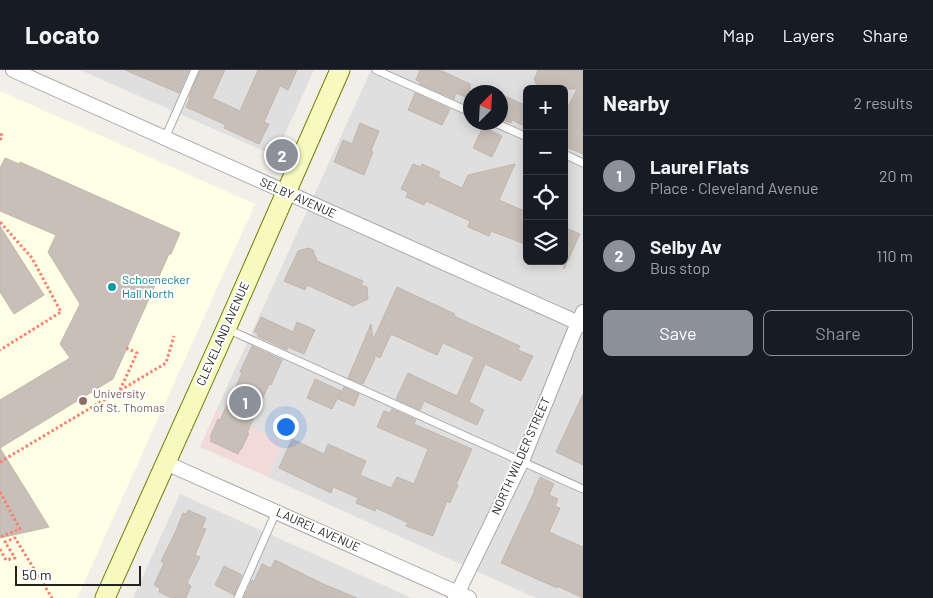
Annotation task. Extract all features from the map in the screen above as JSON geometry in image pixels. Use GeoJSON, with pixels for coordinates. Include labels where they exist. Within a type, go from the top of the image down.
{"type":"FeatureCollection","features":[{"type":"Feature","properties":{"kind":"street","name":"SELBY AVENUE"},"geometry":{"type":"LineString","coordinates":[[13,70],[285,192],[581,320]]}},
{"type":"Feature","properties":{"kind":"street","name":"CLEVELAND AVENUE"},"geometry":{"type":"LineString","coordinates":[[105,598],[340,70]]}},
{"type":"Feature","properties":{"kind":"street","name":"NORTH WILDER STREET"},"geometry":{"type":"LineString","coordinates":[[461,596],[522,461],[581,320]]}},
{"type":"Feature","properties":{"kind":"street","name":"LAUREL AVENUE"},"geometry":{"type":"LineString","coordinates":[[166,463],[461,596]]}},
{"type":"Feature","properties":{"kind":"lane"},"geometry":{"type":"LineString","coordinates":[[165,138],[194,70]]}},
{"type":"Feature","properties":{"kind":"lane"},"geometry":{"type":"LineString","coordinates":[[376,70],[463,109]]}},
{"type":"Feature","properties":{"kind":"lane"},"geometry":{"type":"LineString","coordinates":[[508,128],[523,135]]}},
{"type":"Feature","properties":{"kind":"lane"},"geometry":{"type":"LineString","coordinates":[[568,156],[583,163]]}},
{"type":"Feature","properties":{"kind":"lane"},"geometry":{"type":"LineString","coordinates":[[226,329],[583,489]]}},
{"type":"Feature","properties":{"kind":"lane"},"geometry":{"type":"LineString","coordinates":[[238,598],[276,511]]}},
{"type":"Feature","properties":{"kind":"path"},"geometry":{"type":"LineString","coordinates":[[0,134],[2,135],[0,141]]}},
{"type":"Feature","properties":{"kind":"path"},"geometry":{"type":"LineString","coordinates":[[0,223],[32,258],[61,312],[0,350]]}},
{"type":"Feature","properties":{"kind":"path"},"geometry":{"type":"LineString","coordinates":[[0,462],[166,363],[174,336]]}},
{"type":"Feature","properties":{"kind":"path"},"geometry":{"type":"LineString","coordinates":[[120,391],[137,353],[126,348]]}},
{"type":"Feature","properties":{"kind":"path"},"geometry":{"type":"LineString","coordinates":[[0,492],[20,529],[0,537]]}},
{"type":"Feature","properties":{"kind":"path"},"geometry":{"type":"LineString","coordinates":[[0,550],[6,560],[15,558],[5,542],[16,538],[52,598]]}},
{"type":"Feature","properties":{"kind":"shaded area"},"geometry":{"type":"Polygon","coordinates":[[[80,70],[314,70],[275,156],[80,70]]]}},
{"type":"Feature","properties":{"kind":"shaded area"},"geometry":{"type":"Polygon","coordinates":[[[371,70],[583,70],[583,598],[536,598],[268,477],[283,442],[216,411],[371,70]]]}},
{"type":"Feature","properties":{"kind":"shaded area","name":"University of St. Thomas"},"geometry":{"type":"Polygon","coordinates":[[[0,91],[255,204],[77,598],[0,598],[0,91]]]}},
{"type":"Feature","properties":{"kind":"shaded area"},"geometry":{"type":"Polygon","coordinates":[[[216,411],[283,442],[268,477],[200,447],[216,411]]]}},
{"type":"Feature","properties":{"kind":"shaded area"},"geometry":{"type":"Polygon","coordinates":[[[180,494],[412,598],[133,598],[180,494]]]}},
{"type":"Feature","properties":{"kind":"building"},"geometry":{"type":"Polygon","coordinates":[[[125,70],[189,70],[179,93],[125,70]]]}},
{"type":"Feature","properties":{"kind":"building"},"geometry":{"type":"Polygon","coordinates":[[[200,70],[225,70],[212,98],[240,111],[258,70],[297,70],[288,90],[280,86],[264,122],[269,124],[259,144],[224,128],[226,125],[186,107],[200,70]]]}},
{"type":"Feature","properties":{"kind":"building"},"geometry":{"type":"Polygon","coordinates":[[[420,70],[440,70],[470,85],[463,85],[463,96],[456,93],[454,99],[420,84],[416,80],[420,70]]]}},
{"type":"Feature","properties":{"kind":"building"},"geometry":{"type":"Polygon","coordinates":[[[538,70],[583,70],[583,154],[568,148],[568,107],[577,89],[568,89],[568,85],[539,85],[534,80],[538,70]]]}},
{"type":"Feature","properties":{"kind":"building"},"geometry":{"type":"Polygon","coordinates":[[[415,93],[450,109],[442,125],[408,110],[415,93]]]}},
{"type":"Feature","properties":{"kind":"building"},"geometry":{"type":"Polygon","coordinates":[[[508,98],[523,104],[523,125],[512,120],[511,123],[508,122],[508,98]]]}},
{"type":"Feature","properties":{"kind":"building"},"geometry":{"type":"Polygon","coordinates":[[[360,123],[379,131],[364,175],[334,162],[343,140],[352,144],[360,123]]]}},
{"type":"Feature","properties":{"kind":"building"},"geometry":{"type":"Polygon","coordinates":[[[482,130],[489,130],[502,136],[492,157],[473,148],[482,130]]]}},
{"type":"Feature","properties":{"kind":"building","name":"Schoenecker Hall North"},"geometry":{"type":"Polygon","coordinates":[[[5,158],[19,164],[20,162],[180,233],[113,379],[0,448],[0,400],[70,358],[60,344],[80,304],[48,252],[56,235],[0,211],[0,168],[5,158]]]}},
{"type":"Feature","properties":{"kind":"building"},"geometry":{"type":"Polygon","coordinates":[[[413,164],[421,167],[422,164],[440,172],[438,177],[462,188],[468,175],[515,164],[499,200],[523,210],[523,243],[491,231],[489,236],[468,227],[470,221],[426,201],[424,205],[406,197],[408,192],[401,189],[413,164]]]}},
{"type":"Feature","properties":{"kind":"building"},"geometry":{"type":"Polygon","coordinates":[[[0,226],[44,295],[14,314],[0,292],[0,226]]]}},
{"type":"Feature","properties":{"kind":"building"},"geometry":{"type":"Polygon","coordinates":[[[568,229],[580,234],[568,260],[568,229]]]}},
{"type":"Feature","properties":{"kind":"building"},"geometry":{"type":"Polygon","coordinates":[[[308,248],[313,250],[317,261],[363,281],[361,285],[367,287],[368,299],[353,306],[307,285],[305,290],[284,281],[298,251],[308,248]]]}},
{"type":"Feature","properties":{"kind":"building"},"geometry":{"type":"Polygon","coordinates":[[[397,287],[520,346],[518,350],[533,356],[521,381],[485,364],[469,402],[484,410],[477,425],[424,401],[420,410],[396,399],[408,373],[457,396],[474,357],[443,343],[437,355],[391,334],[380,358],[374,355],[375,359],[363,384],[348,378],[371,324],[373,340],[397,287]]]}},
{"type":"Feature","properties":{"kind":"building"},"geometry":{"type":"Polygon","coordinates":[[[261,317],[293,332],[297,322],[315,330],[304,354],[288,347],[287,350],[257,336],[258,334],[254,332],[261,317]]]}},
{"type":"Feature","properties":{"kind":"building"},"geometry":{"type":"Polygon","coordinates":[[[252,346],[282,360],[271,385],[269,384],[247,433],[249,433],[238,454],[210,441],[212,438],[210,437],[242,373],[240,372],[252,346]]]}},
{"type":"Feature","properties":{"kind":"building"},"geometry":{"type":"Polygon","coordinates":[[[315,379],[341,391],[332,409],[307,398],[315,379]]]}},
{"type":"Feature","properties":{"kind":"building"},"geometry":{"type":"Polygon","coordinates":[[[344,387],[359,394],[354,406],[338,399],[344,387]]]}},
{"type":"Feature","properties":{"kind":"building"},"geometry":{"type":"Polygon","coordinates":[[[583,394],[583,465],[556,452],[583,394]]]}},
{"type":"Feature","properties":{"kind":"building"},"geometry":{"type":"Polygon","coordinates":[[[392,409],[416,420],[414,424],[472,449],[450,503],[447,501],[433,536],[406,526],[408,523],[376,508],[375,511],[356,503],[358,498],[333,487],[331,493],[279,468],[292,439],[324,454],[328,444],[366,461],[360,475],[391,488],[397,477],[414,484],[428,449],[377,427],[384,411],[390,413],[392,409]]]}},
{"type":"Feature","properties":{"kind":"building"},"geometry":{"type":"Polygon","coordinates":[[[0,448],[49,527],[0,538],[0,448]]]}},
{"type":"Feature","properties":{"kind":"building"},"geometry":{"type":"Polygon","coordinates":[[[540,477],[554,484],[549,495],[558,499],[555,506],[560,508],[549,532],[583,547],[583,598],[501,563],[540,477]]]}},
{"type":"Feature","properties":{"kind":"building"},"geometry":{"type":"Polygon","coordinates":[[[188,510],[206,518],[202,528],[206,529],[195,555],[200,557],[187,583],[191,586],[186,598],[172,598],[159,592],[160,588],[154,585],[164,563],[161,561],[183,513],[186,514],[188,510]]]}},
{"type":"Feature","properties":{"kind":"building"},"geometry":{"type":"Polygon","coordinates":[[[275,560],[321,583],[357,598],[244,598],[262,564],[271,568],[275,560]]]}},
{"type":"Feature","properties":{"kind":"building"},"geometry":{"type":"Polygon","coordinates":[[[224,566],[242,575],[234,595],[215,585],[224,566]]]}},
{"type":"Feature","properties":{"kind":"place","name":"Selby Av"},"geometry":{"type":"Point","coordinates":[282,155]}},
{"type":"Feature","properties":{"kind":"place","name":"Schoenecker Hall North"},"geometry":{"type":"Point","coordinates":[112,287]}},
{"type":"Feature","properties":{"kind":"place","name":"University of St. Thomas"},"geometry":{"type":"Point","coordinates":[83,401]}},
{"type":"Feature","properties":{"kind":"place","name":"Laurel Flats"},"geometry":{"type":"Point","coordinates":[245,402]}}]}
